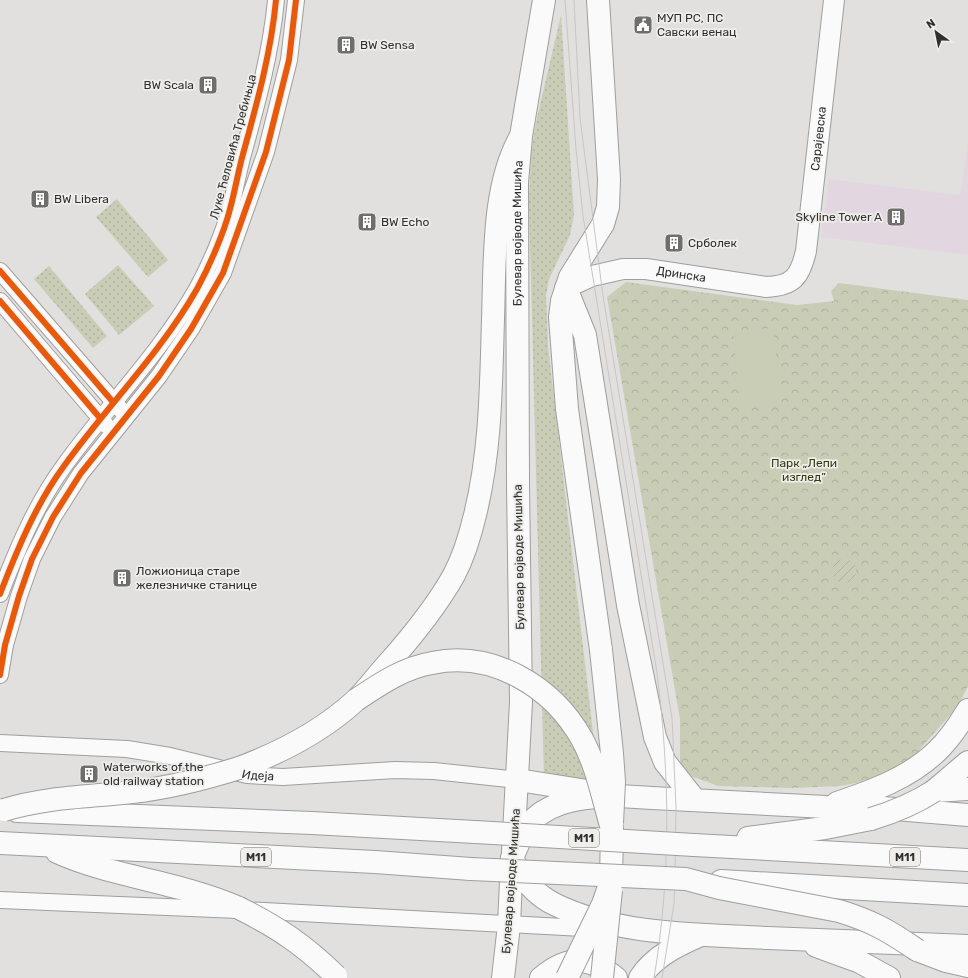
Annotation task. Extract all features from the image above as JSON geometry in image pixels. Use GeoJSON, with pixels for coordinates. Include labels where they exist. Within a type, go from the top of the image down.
{"type":"FeatureCollection","features":[{"type":"Feature","properties":{"kind":"main road"},"geometry":{"type":"LineString","coordinates":[[356,700],[408,642],[440,598],[463,555],[478,501],[486,462],[491,410],[494,285],[500,202],[512,152],[521,136],[544,0]]}},
{"type":"Feature","properties":{"kind":"main road"},"geometry":{"type":"LineString","coordinates":[[598,0],[609,179],[608,207],[603,224],[580,261],[566,288],[560,317],[566,409],[600,650],[614,782],[611,881],[602,978]]}},
{"type":"Feature","properties":{"kind":"main road","name":"Булевар војводе Мишића"},"geometry":{"type":"LineString","coordinates":[[503,978],[509,924],[518,780],[521,702],[518,469],[517,182],[521,136]]}},
{"type":"Feature","properties":{"kind":"main road"},"geometry":{"type":"LineString","coordinates":[[566,288],[585,335],[628,605],[655,737],[665,762],[695,800]]}},
{"type":"Feature","properties":{"kind":"main road"},"geometry":{"type":"LineString","coordinates":[[2,810],[26,803],[52,798],[158,789],[240,768],[274,755],[303,740],[381,683],[406,670],[431,663],[446,661],[484,664],[505,670],[526,679],[540,689],[556,705],[569,720],[582,740],[592,764],[612,829]]}},
{"type":"Feature","properties":{"kind":"main road"},"geometry":{"type":"LineString","coordinates":[[826,807],[891,782],[923,763],[943,744],[968,710]]}},
{"type":"Feature","properties":{"kind":"main road"},"geometry":{"type":"LineString","coordinates":[[694,845],[825,828],[871,819],[919,801],[934,791],[968,762]]}},
{"type":"Feature","properties":{"kind":"main road"},"geometry":{"type":"LineString","coordinates":[[518,780],[619,796]]}},
{"type":"Feature","properties":{"kind":"main road"},"geometry":{"type":"LineString","coordinates":[[934,791],[968,789]]}},
{"type":"Feature","properties":{"kind":"main road"},"geometry":{"type":"LineString","coordinates":[[968,815],[883,808],[826,807],[619,796],[590,797],[571,801],[541,813],[524,832],[512,858],[522,876],[537,893],[552,903],[576,913],[637,929],[702,935],[968,946]]}},
{"type":"Feature","properties":{"kind":"main road","name":"M11"},"geometry":{"type":"LineString","coordinates":[[2,810],[304,822],[968,860]]}},
{"type":"Feature","properties":{"kind":"main road","name":"M11"},"geometry":{"type":"LineString","coordinates":[[0,843],[686,879],[877,891],[966,894]]}},
{"type":"Feature","properties":{"kind":"main road"},"geometry":{"type":"LineString","coordinates":[[42,845],[96,866],[214,897],[272,925],[310,951],[337,977]]}},
{"type":"Feature","properties":{"kind":"main road"},"geometry":{"type":"LineString","coordinates":[[686,879],[719,888],[839,911],[858,917],[885,928],[917,950],[947,978]]}},
{"type":"Feature","properties":{"kind":"main road"},"geometry":{"type":"LineString","coordinates":[[567,978],[600,910],[611,881]]}},
{"type":"Feature","properties":{"kind":"main road"},"geometry":{"type":"LineString","coordinates":[[640,978],[653,963],[671,949],[702,935]]}},
{"type":"Feature","properties":{"kind":"main road"},"geometry":{"type":"LineString","coordinates":[[798,939],[860,962],[889,978]]}},
{"type":"Feature","properties":{"kind":"main road"},"geometry":{"type":"LineString","coordinates":[[917,950],[946,961],[968,966]]}},
{"type":"Feature","properties":{"kind":"main road"},"geometry":{"type":"LineString","coordinates":[[541,978],[559,965],[579,960],[601,967],[616,978]]}},
{"type":"Feature","properties":{"kind":"street","name":"Луке Ћеловића Требињца"},"geometry":{"type":"LineString","coordinates":[[0,594],[14,557],[36,512],[63,467],[100,418],[147,361],[177,320],[197,289],[210,262],[230,211],[258,103],[268,61],[276,0]]}},
{"type":"Feature","properties":{"kind":"street"},"geometry":{"type":"LineString","coordinates":[[0,675],[11,624],[32,559],[53,517],[80,473],[159,376],[191,329],[223,273],[266,152],[289,60],[296,0]]}},
{"type":"Feature","properties":{"kind":"street","name":"Сарајевска"},"geometry":{"type":"LineString","coordinates":[[797,276],[803,264],[806,251],[834,0]]}},
{"type":"Feature","properties":{"kind":"street","name":"Дринска"},"geometry":{"type":"LineString","coordinates":[[566,288],[592,276],[623,269],[646,269],[766,287],[779,287],[790,282],[797,276]]}},
{"type":"Feature","properties":{"kind":"street"},"geometry":{"type":"LineString","coordinates":[[0,271],[126,416]]}},
{"type":"Feature","properties":{"kind":"street"},"geometry":{"type":"LineString","coordinates":[[0,301],[112,432]]}},
{"type":"Feature","properties":{"kind":"street","name":"Идеја"},"geometry":{"type":"LineString","coordinates":[[0,743],[127,749],[170,756],[247,775],[283,777],[395,770],[434,771],[518,780]]}},
{"type":"Feature","properties":{"kind":"street"},"geometry":{"type":"LineString","coordinates":[[0,900],[264,911],[589,929],[637,929]]}},
{"type":"Feature","properties":{"kind":"shaded area","name":"Skyline Tower A"},"geometry":{"type":"Polygon","coordinates":[[[968,141],[968,255],[821,237],[829,179],[960,195],[968,141]]]}},
{"type":"Feature","properties":{"kind":"green space"},"geometry":{"type":"Polygon","coordinates":[[[561,15],[574,215],[570,235],[549,279],[546,295],[548,346],[599,784],[544,780],[529,203],[531,155],[536,122],[561,15]]]}},
{"type":"Feature","properties":{"kind":"green space"},"geometry":{"type":"Polygon","coordinates":[[[117,199],[168,260],[148,277],[96,217],[117,199]]]}},
{"type":"Feature","properties":{"kind":"green space"},"geometry":{"type":"Polygon","coordinates":[[[118,265],[154,306],[119,335],[85,294],[118,265]]]}},
{"type":"Feature","properties":{"kind":"green space"},"geometry":{"type":"Polygon","coordinates":[[[49,266],[107,336],[93,348],[34,279],[49,266]]]}},
{"type":"Feature","properties":{"kind":"green space","name":"Парк „Лепи изглед”"},"geometry":{"type":"Polygon","coordinates":[[[626,282],[797,305],[834,301],[831,291],[839,283],[968,300],[968,686],[958,706],[905,766],[867,781],[840,786],[791,788],[718,786],[680,772],[680,719],[607,297],[626,282]]]}},
{"type":"Feature","properties":{"kind":"green space"},"geometry":{"type":"Polygon","coordinates":[[[773,328],[781,401],[741,405],[733,332],[773,328]]]}},
{"type":"Feature","properties":{"kind":"green space"},"geometry":{"type":"Polygon","coordinates":[[[844,559],[853,562],[856,571],[853,580],[844,583],[835,580],[832,571],[835,562],[844,559]]]}},
{"type":"Feature","properties":{"kind":"tram line"},"geometry":{"type":"LineString","coordinates":[[565,0],[576,149],[583,216],[657,673],[661,711],[667,826],[666,864],[660,940],[654,978]]}},
{"type":"Feature","properties":{"kind":"tram line"},"geometry":{"type":"LineString","coordinates":[[574,0],[580,118],[603,296],[672,718],[676,807],[674,904],[662,978]]}},
{"type":"Feature","properties":{"kind":"cycle path"},"geometry":{"type":"LineString","coordinates":[[0,594],[28,528],[54,481],[81,444],[167,336],[197,289],[216,250],[232,202],[241,161],[263,78],[271,39],[276,0]]}},
{"type":"Feature","properties":{"kind":"cycle path"},"geometry":{"type":"LineString","coordinates":[[0,675],[5,645],[19,596],[32,559],[53,517],[81,473],[159,376],[191,329],[223,273],[266,152],[289,60],[296,0]]}},
{"type":"Feature","properties":{"kind":"cycle path"},"geometry":{"type":"LineString","coordinates":[[0,271],[113,402]]}},
{"type":"Feature","properties":{"kind":"cycle path"},"geometry":{"type":"LineString","coordinates":[[0,301],[100,418]]}},
{"type":"Feature","properties":{"kind":"place","name":"МУП РС, ПС Савски венац"},"geometry":{"type":"Point","coordinates":[643,25]}},
{"type":"Feature","properties":{"kind":"place","name":"BW Sensa"},"geometry":{"type":"Point","coordinates":[346,45]}},
{"type":"Feature","properties":{"kind":"place","name":"BW Scala"},"geometry":{"type":"Point","coordinates":[208,85]}},
{"type":"Feature","properties":{"kind":"place","name":"BW Libera"},"geometry":{"type":"Point","coordinates":[40,199]}},
{"type":"Feature","properties":{"kind":"place","name":"Skyline Tower A"},"geometry":{"type":"Point","coordinates":[896,217]}},
{"type":"Feature","properties":{"kind":"place","name":"BW Echo"},"geometry":{"type":"Point","coordinates":[367,222]}},
{"type":"Feature","properties":{"kind":"place","name":"Срболек"},"geometry":{"type":"Point","coordinates":[674,243]}},
{"type":"Feature","properties":{"kind":"place","name":"Ложионица старе железничке станице"},"geometry":{"type":"Point","coordinates":[122,578]}},
{"type":"Feature","properties":{"kind":"place","name":"Waterworks of the old railway station"},"geometry":{"type":"Point","coordinates":[89,774]}}]}
